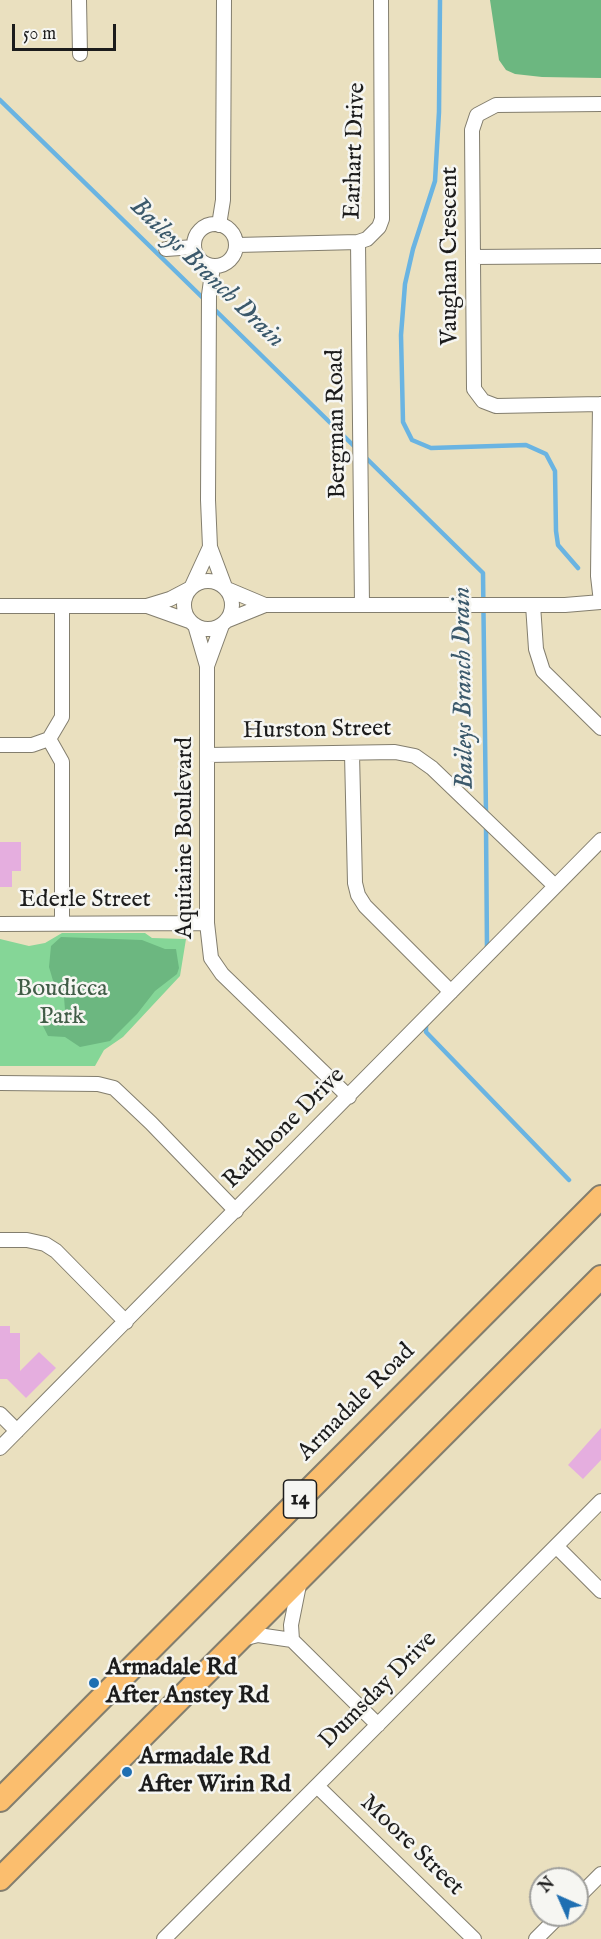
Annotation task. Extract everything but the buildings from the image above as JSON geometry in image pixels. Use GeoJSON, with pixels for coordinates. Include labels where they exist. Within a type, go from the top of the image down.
{"type":"FeatureCollection","features":[{"type":"Feature","properties":{"kind":"highway","name":"Armadale Road"},"geometry":{"type":"LineString","coordinates":[[0,1800],[601,1197]]}},
{"type":"Feature","properties":{"kind":"highway","name":"14"},"geometry":{"type":"LineString","coordinates":[[0,1879],[601,1277]]}},
{"type":"Feature","properties":{"kind":"street"},"geometry":{"type":"LineString","coordinates":[[79,0],[80,54]]}},
{"type":"Feature","properties":{"kind":"street"},"geometry":{"type":"LineString","coordinates":[[219,225],[224,200],[224,0]]}},
{"type":"Feature","properties":{"kind":"street","name":"Earhart Drive"},"geometry":{"type":"LineString","coordinates":[[237,245],[358,242],[374,234],[382,219],[381,0]]}},
{"type":"Feature","properties":{"kind":"street","name":"Vaughan Crescent"},"geometry":{"type":"LineString","coordinates":[[601,104],[495,105],[477,115],[472,130],[474,389],[483,401],[496,406],[601,404]]}},
{"type":"Feature","properties":{"kind":"street"},"geometry":{"type":"LineString","coordinates":[[219,225],[232,232],[237,245],[230,259],[213,266],[198,257],[194,247],[201,230],[219,225]]}},
{"type":"Feature","properties":{"kind":"street","name":"Bergman Road"},"geometry":{"type":"LineString","coordinates":[[358,242],[362,605]]}},
{"type":"Feature","properties":{"kind":"street"},"geometry":{"type":"LineString","coordinates":[[166,249],[194,247]]}},
{"type":"Feature","properties":{"kind":"street"},"geometry":{"type":"LineString","coordinates":[[473,257],[601,256]]}},
{"type":"Feature","properties":{"kind":"street"},"geometry":{"type":"LineString","coordinates":[[207,666],[233,604],[210,547],[209,295],[213,266]]}},
{"type":"Feature","properties":{"kind":"street"},"geometry":{"type":"LineString","coordinates":[[0,606],[147,606],[170,599],[209,580],[265,605],[533,605],[601,602],[598,576],[601,404]]}},
{"type":"Feature","properties":{"kind":"street"},"geometry":{"type":"LineString","coordinates":[[207,666],[192,623],[184,608],[210,547]]}},
{"type":"Feature","properties":{"kind":"street"},"geometry":{"type":"LineString","coordinates":[[147,606],[208,629],[265,605]]}},
{"type":"Feature","properties":{"kind":"street"},"geometry":{"type":"LineString","coordinates":[[533,605],[536,649],[543,671],[601,728]]}},
{"type":"Feature","properties":{"kind":"street"},"geometry":{"type":"LineString","coordinates":[[0,745],[32,745],[49,739],[62,717],[62,606]]}},
{"type":"Feature","properties":{"kind":"street","name":"Aquitaine Boulevard"},"geometry":{"type":"LineString","coordinates":[[207,666],[207,923],[211,958],[222,974],[349,1097]]}},
{"type":"Feature","properties":{"kind":"street"},"geometry":{"type":"LineString","coordinates":[[49,739],[62,762],[62,923]]}},
{"type":"Feature","properties":{"kind":"street","name":"Hurston Street"},"geometry":{"type":"LineString","coordinates":[[208,755],[395,752],[415,756],[432,768],[555,886]]}},
{"type":"Feature","properties":{"kind":"street"},"geometry":{"type":"LineString","coordinates":[[352,754],[355,883],[358,895],[365,906],[451,992]]}},
{"type":"Feature","properties":{"kind":"street","name":"Rathbone Drive"},"geometry":{"type":"LineString","coordinates":[[0,1448],[601,840]]}},
{"type":"Feature","properties":{"kind":"street","name":"Ederle Street"},"geometry":{"type":"LineString","coordinates":[[0,924],[207,923]]}},
{"type":"Feature","properties":{"kind":"street"},"geometry":{"type":"LineString","coordinates":[[0,1083],[98,1084],[114,1088],[236,1211]]}},
{"type":"Feature","properties":{"kind":"street"},"geometry":{"type":"LineString","coordinates":[[0,1240],[27,1240],[45,1244],[56,1251],[126,1322]]}},
{"type":"Feature","properties":{"kind":"street"},"geometry":{"type":"LineString","coordinates":[[0,1414],[17,1431]]}},
{"type":"Feature","properties":{"kind":"street","name":"Dumsday Drive"},"geometry":{"type":"LineString","coordinates":[[164,1939],[601,1501]]}},
{"type":"Feature","properties":{"kind":"street"},"geometry":{"type":"LineString","coordinates":[[556,1546],[601,1591]]}},
{"type":"Feature","properties":{"kind":"street"},"geometry":{"type":"LineString","coordinates":[[292,1640],[291,1625],[301,1579]]}},
{"type":"Feature","properties":{"kind":"street"},"geometry":{"type":"LineString","coordinates":[[240,1639],[258,1635],[292,1640],[378,1725]]}},
{"type":"Feature","properties":{"kind":"street","name":"Moore Street"},"geometry":{"type":"LineString","coordinates":[[317,1786],[474,1939]]}},
{"type":"Feature","properties":{"kind":"street"},"geometry":{"type":"LineString","coordinates":[[589,1886],[601,1874]]}},
{"type":"Feature","properties":{"kind":"street"},"geometry":{"type":"LineString","coordinates":[[536,1939],[548,1927]]}},
{"type":"Feature","properties":{"kind":"green space"},"geometry":{"type":"Polygon","coordinates":[[[490,0],[601,0],[601,78],[542,77],[515,74],[506,70],[499,60],[490,0]]]}},
{"type":"Feature","properties":{"kind":"green space","name":"Boudicca Park"},"geometry":{"type":"Polygon","coordinates":[[[62,933],[145,933],[152,938],[186,939],[180,976],[123,1037],[104,1050],[95,1066],[0,1066],[0,939],[29,946],[45,943],[62,933]]]}},
{"type":"Feature","properties":{"kind":"green space"},"geometry":{"type":"Polygon","coordinates":[[[61,937],[142,940],[165,949],[176,949],[179,968],[177,974],[155,991],[137,1014],[110,1041],[80,1047],[65,1037],[48,1036],[43,1026],[45,1021],[65,1010],[64,997],[54,984],[49,967],[51,946],[61,937]]]}},
{"type":"Feature","properties":{"kind":"waterway"},"geometry":{"type":"LineString","coordinates":[[440,0],[439,112],[435,181],[413,249],[405,284],[401,335],[403,422],[412,440],[431,448],[526,445],[546,454],[555,471],[558,545],[578,568]]}},
{"type":"Feature","properties":{"kind":"waterway","name":"Baileys Branch Drain"},"geometry":{"type":"LineString","coordinates":[[0,100],[205,300]]}},
{"type":"Feature","properties":{"kind":"waterway","name":"Baileys Branch Drain"},"geometry":{"type":"LineString","coordinates":[[213,308],[357,449]]}},
{"type":"Feature","properties":{"kind":"waterway","name":"Baileys Branch Drain"},"geometry":{"type":"LineString","coordinates":[[363,455],[483,573],[486,816]]}},
{"type":"Feature","properties":{"kind":"waterway","name":"Baileys Branch Drain"},"geometry":{"type":"LineString","coordinates":[[486,825],[487,951]]}},
{"type":"Feature","properties":{"kind":"waterway","name":"Baileys Branch Drain"},"geometry":{"type":"LineString","coordinates":[[426,1022],[426,1032],[569,1180]]}},
{"type":"Feature","properties":{"kind":"place","name":"Armadale Rd After Anstey Rd"},"geometry":{"type":"Point","coordinates":[94,1683]}},
{"type":"Feature","properties":{"kind":"place","name":"Armadale Rd After Wirin Rd"},"geometry":{"type":"Point","coordinates":[127,1772]}}]}
